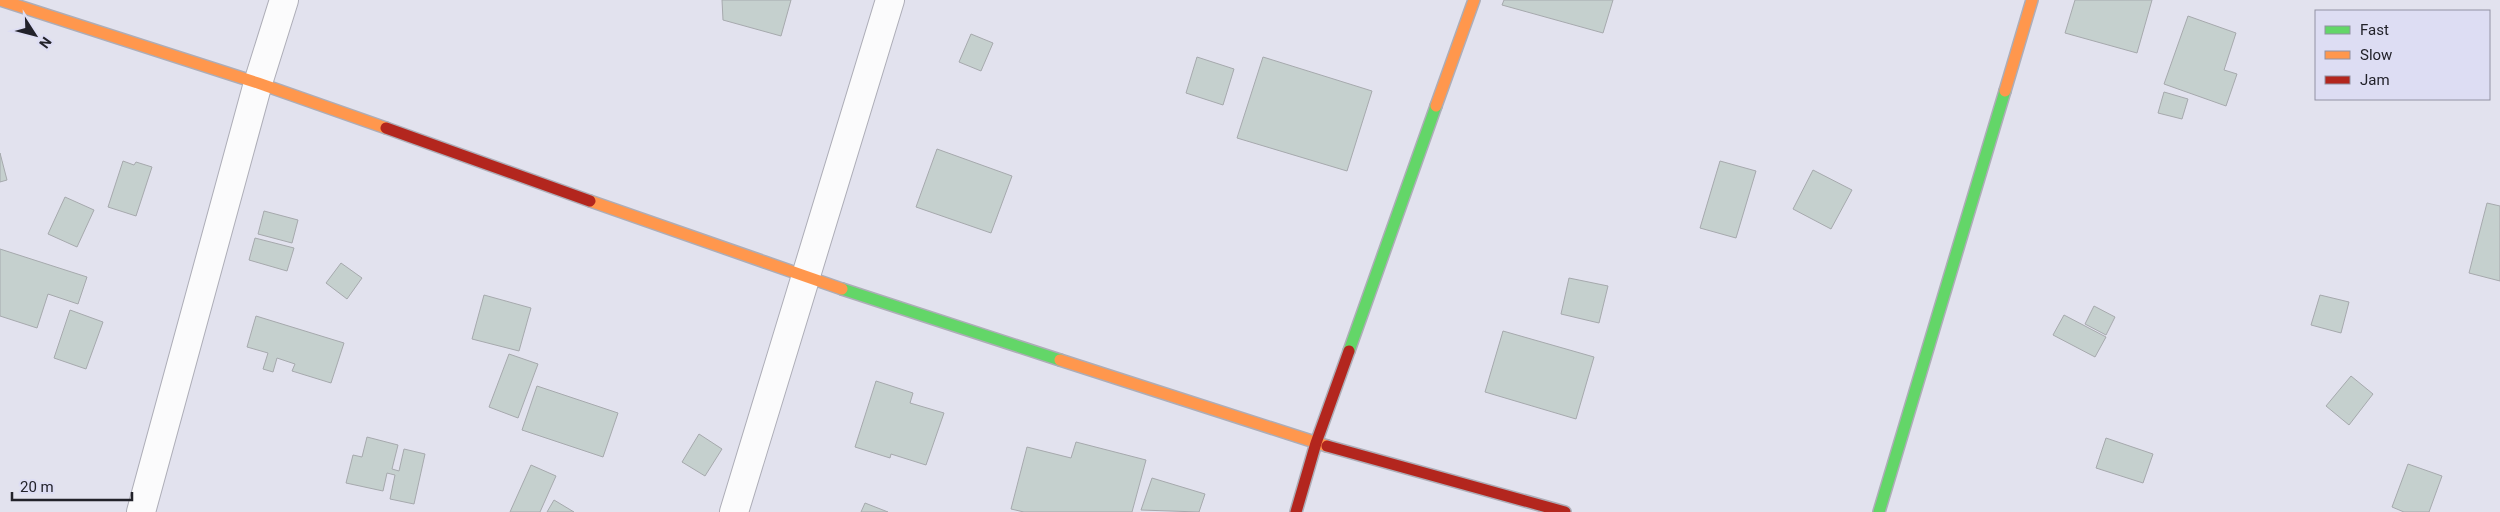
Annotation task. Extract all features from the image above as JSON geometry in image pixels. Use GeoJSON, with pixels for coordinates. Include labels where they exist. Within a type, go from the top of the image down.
{"type":"FeatureCollection","features":[{"type":"Feature","properties":{"kind":"street"},"geometry":{"type":"LineString","coordinates":[[0,0],[258,83],[806,277],[1316,443],[1565,512]]}},
{"type":"Feature","properties":{"kind":"street"},"geometry":{"type":"LineString","coordinates":[[141,512],[258,83],[284,0]]}},
{"type":"Feature","properties":{"kind":"street"},"geometry":{"type":"LineString","coordinates":[[734,512],[890,0]]}},
{"type":"Feature","properties":{"kind":"street"},"geometry":{"type":"LineString","coordinates":[[1296,512],[1316,443],[1474,0]]}},
{"type":"Feature","properties":{"kind":"street"},"geometry":{"type":"LineString","coordinates":[[1879,512],[2032,0]]}},
{"type":"Feature","properties":{"kind":"building"},"geometry":{"type":"Polygon","coordinates":[[[722,0],[791,0],[781,36],[723,20],[722,0]]]}},
{"type":"Feature","properties":{"kind":"building"},"geometry":{"type":"Polygon","coordinates":[[[1504,0],[1613,0],[1603,33],[1502,5],[1504,0]]]}},
{"type":"Feature","properties":{"kind":"building"},"geometry":{"type":"Polygon","coordinates":[[[2075,0],[2152,0],[2137,53],[2065,33],[2075,0]]]}},
{"type":"Feature","properties":{"kind":"building"},"geometry":{"type":"Polygon","coordinates":[[[2188,16],[2236,33],[2224,70],[2237,74],[2226,106],[2164,84],[2188,16]]]}},
{"type":"Feature","properties":{"kind":"building"},"geometry":{"type":"Polygon","coordinates":[[[971,34],[993,43],[981,71],[959,62],[971,34]]]}},
{"type":"Feature","properties":{"kind":"building"},"geometry":{"type":"Polygon","coordinates":[[[1197,57],[1234,69],[1223,105],[1186,93],[1197,57]]]}},
{"type":"Feature","properties":{"kind":"building"},"geometry":{"type":"Polygon","coordinates":[[[1263,57],[1372,91],[1347,171],[1237,138],[1263,57]]]}},
{"type":"Feature","properties":{"kind":"building"},"geometry":{"type":"Polygon","coordinates":[[[2164,92],[2188,99],[2182,119],[2158,113],[2164,92]]]}},
{"type":"Feature","properties":{"kind":"building"},"geometry":{"type":"Polygon","coordinates":[[[937,149],[1012,176],[991,233],[916,207],[937,149]]]}},
{"type":"Feature","properties":{"kind":"building"},"geometry":{"type":"Polygon","coordinates":[[[0,153],[7,180],[0,182],[0,153]]]}},
{"type":"Feature","properties":{"kind":"building"},"geometry":{"type":"Polygon","coordinates":[[[123,161],[134,165],[136,162],[152,167],[136,216],[108,207],[123,161]]]}},
{"type":"Feature","properties":{"kind":"building"},"geometry":{"type":"Polygon","coordinates":[[[1720,161],[1756,171],[1736,238],[1700,228],[1720,161]]]}},
{"type":"Feature","properties":{"kind":"building"},"geometry":{"type":"Polygon","coordinates":[[[1813,170],[1852,190],[1831,229],[1793,209],[1813,170]]]}},
{"type":"Feature","properties":{"kind":"building"},"geometry":{"type":"Polygon","coordinates":[[[65,197],[94,210],[77,247],[48,234],[65,197]]]}},
{"type":"Feature","properties":{"kind":"building"},"geometry":{"type":"Polygon","coordinates":[[[2487,203],[2500,206],[2500,281],[2469,273],[2487,203]]]}},
{"type":"Feature","properties":{"kind":"building"},"geometry":{"type":"Polygon","coordinates":[[[264,211],[298,220],[292,243],[258,234],[264,211]]]}},
{"type":"Feature","properties":{"kind":"building"},"geometry":{"type":"Polygon","coordinates":[[[255,238],[294,248],[287,271],[249,260],[255,238]]]}},
{"type":"Feature","properties":{"kind":"building"},"geometry":{"type":"Polygon","coordinates":[[[0,249],[87,277],[78,304],[48,294],[37,328],[0,316],[0,249]]]}},
{"type":"Feature","properties":{"kind":"building"},"geometry":{"type":"Polygon","coordinates":[[[341,263],[362,278],[347,299],[326,283],[341,263]]]}},
{"type":"Feature","properties":{"kind":"building"},"geometry":{"type":"Polygon","coordinates":[[[1569,278],[1608,286],[1599,323],[1561,314],[1569,278]]]}},
{"type":"Feature","properties":{"kind":"building"},"geometry":{"type":"Polygon","coordinates":[[[484,295],[531,308],[519,351],[472,339],[484,295]]]}},
{"type":"Feature","properties":{"kind":"building"},"geometry":{"type":"Polygon","coordinates":[[[2320,295],[2349,302],[2341,333],[2311,325],[2320,295]]]}},
{"type":"Feature","properties":{"kind":"building"},"geometry":{"type":"Polygon","coordinates":[[[2094,306],[2115,317],[2106,335],[2085,324],[2094,306]]]}},
{"type":"Feature","properties":{"kind":"building"},"geometry":{"type":"Polygon","coordinates":[[[70,310],[103,322],[86,369],[54,358],[70,310]]]}},
{"type":"Feature","properties":{"kind":"building"},"geometry":{"type":"Polygon","coordinates":[[[2064,315],[2106,337],[2095,357],[2053,335],[2064,315]]]}},
{"type":"Feature","properties":{"kind":"building"},"geometry":{"type":"Polygon","coordinates":[[[256,316],[344,343],[331,383],[292,371],[295,364],[277,358],[273,372],[263,369],[268,353],[247,347],[256,316]]]}},
{"type":"Feature","properties":{"kind":"building"},"geometry":{"type":"Polygon","coordinates":[[[1503,331],[1594,357],[1576,419],[1485,392],[1503,331]]]}},
{"type":"Feature","properties":{"kind":"building"},"geometry":{"type":"Polygon","coordinates":[[[509,354],[538,364],[518,418],[489,407],[509,354]]]}},
{"type":"Feature","properties":{"kind":"building"},"geometry":{"type":"Polygon","coordinates":[[[2351,376],[2373,394],[2349,425],[2326,406],[2351,376]]]}},
{"type":"Feature","properties":{"kind":"building"},"geometry":{"type":"Polygon","coordinates":[[[876,381],[913,393],[910,403],[944,413],[926,465],[891,454],[890,458],[855,447],[876,381]]]}},
{"type":"Feature","properties":{"kind":"building"},"geometry":{"type":"Polygon","coordinates":[[[537,386],[618,413],[603,457],[522,430],[537,386]]]}},
{"type":"Feature","properties":{"kind":"building"},"geometry":{"type":"Polygon","coordinates":[[[699,434],[722,449],[705,476],[682,462],[699,434]]]}},
{"type":"Feature","properties":{"kind":"building"},"geometry":{"type":"Polygon","coordinates":[[[367,437],[398,445],[392,469],[399,471],[404,449],[425,454],[414,504],[390,499],[395,475],[387,473],[383,491],[346,483],[353,455],[362,457],[367,437]]]}},
{"type":"Feature","properties":{"kind":"building"},"geometry":{"type":"Polygon","coordinates":[[[2106,438],[2153,454],[2143,483],[2096,468],[2106,438]]]}},
{"type":"Feature","properties":{"kind":"building"},"geometry":{"type":"Polygon","coordinates":[[[1076,442],[1146,460],[1132,512],[1024,512],[1011,509],[1027,447],[1071,458],[1076,442]]]}},
{"type":"Feature","properties":{"kind":"building"},"geometry":{"type":"Polygon","coordinates":[[[2408,464],[2442,476],[2429,512],[2404,512],[2392,507],[2408,464]]]}},
{"type":"Feature","properties":{"kind":"building"},"geometry":{"type":"Polygon","coordinates":[[[531,465],[556,476],[540,512],[510,512],[531,465]]]}},
{"type":"Feature","properties":{"kind":"building"},"geometry":{"type":"Polygon","coordinates":[[[1152,478],[1205,494],[1199,512],[1141,510],[1152,478]]]}},
{"type":"Feature","properties":{"kind":"building"},"geometry":{"type":"Polygon","coordinates":[[[554,500],[574,512],[547,512],[554,500]]]}},
{"type":"Feature","properties":{"kind":"building"},"geometry":{"type":"Polygon","coordinates":[[[865,503],[888,512],[861,512],[865,503]]]}},
{"type":"Feature","properties":{"kind":"traffic: fast"},"geometry":{"type":"LineString","coordinates":[[1879,512],[2005,91]]}},
{"type":"Feature","properties":{"kind":"traffic: fast"},"geometry":{"type":"LineString","coordinates":[[1349,351],[1436,106]]}},
{"type":"Feature","properties":{"kind":"traffic: fast"},"geometry":{"type":"LineString","coordinates":[[842,289],[1060,360]]}},
{"type":"Feature","properties":{"kind":"traffic: slow"},"geometry":{"type":"LineString","coordinates":[[0,0],[258,83],[386,128]]}},
{"type":"Feature","properties":{"kind":"traffic: slow"},"geometry":{"type":"LineString","coordinates":[[1436,106],[1474,0]]}},
{"type":"Feature","properties":{"kind":"traffic: slow"},"geometry":{"type":"LineString","coordinates":[[2005,91],[2032,0]]}},
{"type":"Feature","properties":{"kind":"traffic: slow"},"geometry":{"type":"LineString","coordinates":[[590,201],[842,289]]}},
{"type":"Feature","properties":{"kind":"traffic: slow"},"geometry":{"type":"LineString","coordinates":[[1060,360],[1327,446]]}},
{"type":"Feature","properties":{"kind":"traffic: jam"},"geometry":{"type":"LineString","coordinates":[[386,128],[590,201]]}},
{"type":"Feature","properties":{"kind":"traffic: jam"},"geometry":{"type":"LineString","coordinates":[[1296,512],[1316,443],[1349,351]]}},
{"type":"Feature","properties":{"kind":"traffic: jam"},"geometry":{"type":"LineString","coordinates":[[1327,446],[1565,512]]}}]}
